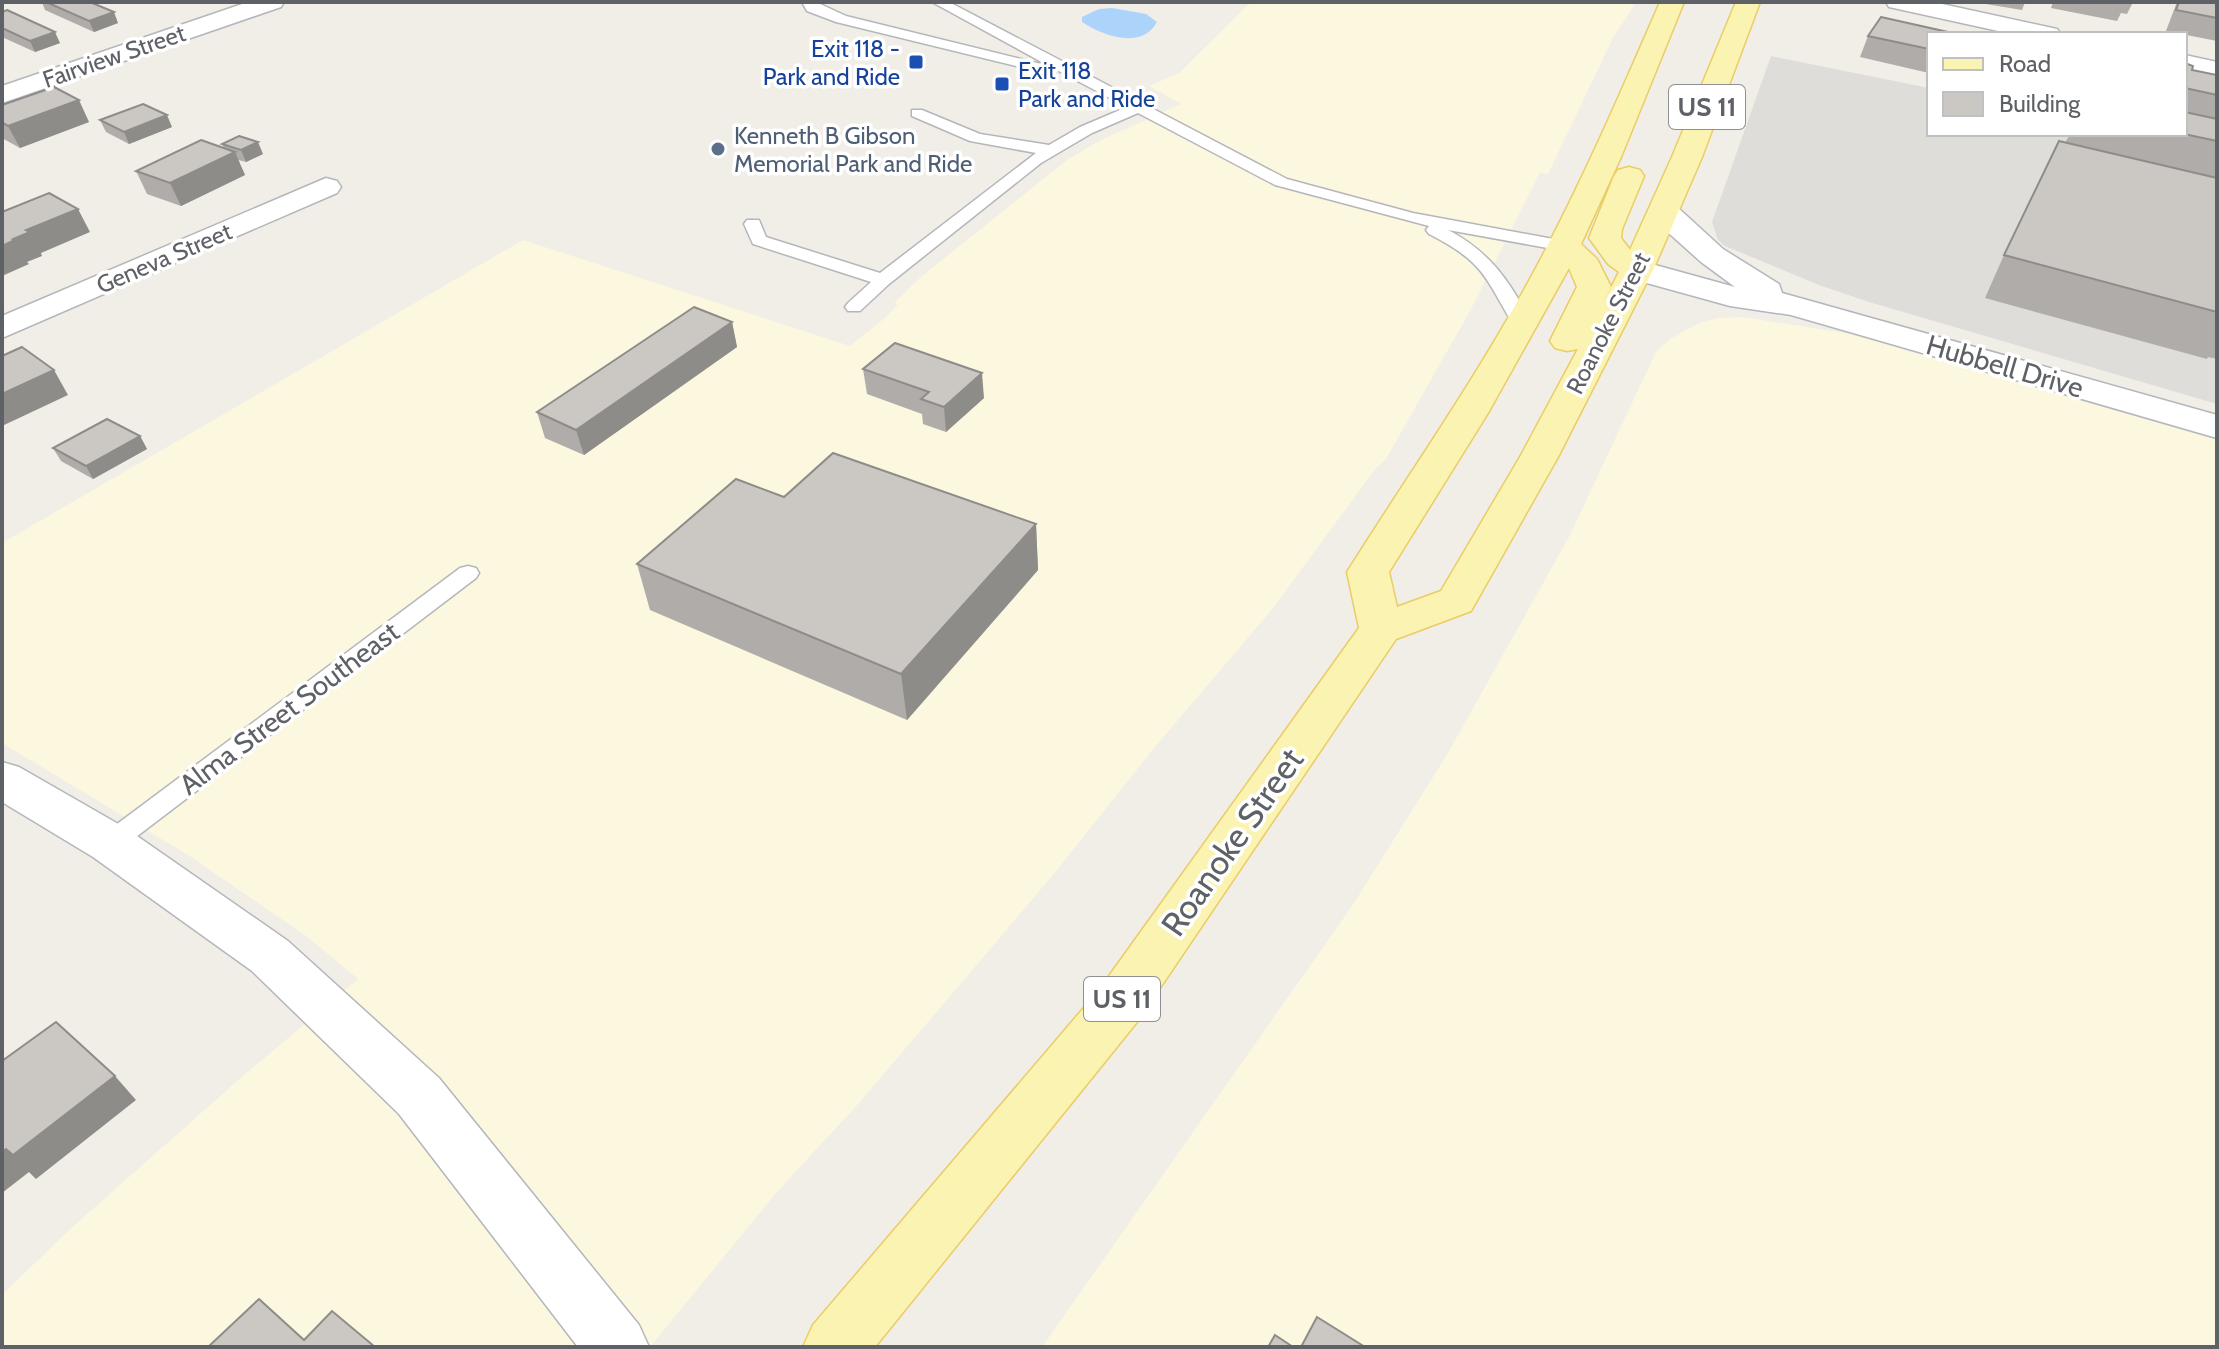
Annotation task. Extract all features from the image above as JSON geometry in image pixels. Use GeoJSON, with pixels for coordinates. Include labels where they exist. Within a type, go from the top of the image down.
{"type":"FeatureCollection","features":[{"type":"Feature","properties":{"kind":"main road","name":"US 11"},"geometry":{"type":"LineString","coordinates":[[1381,629],[1368,572],[1437,466],[1564,246],[1672,2]]}},
{"type":"Feature","properties":{"kind":"main road","name":"Roanoke Street"},"geometry":{"type":"LineString","coordinates":[[835,1347],[1118,1006],[1381,629],[1456,601],[1539,457],[1637,270],[1664,212],[1748,2]]}},
{"type":"Feature","properties":{"kind":"main road"},"geometry":{"type":"LineString","coordinates":[[1637,86],[1649,104],[1651,122],[1605,238],[1619,257],[1637,270]]}},
{"type":"Feature","properties":{"kind":"main road"},"geometry":{"type":"LineString","coordinates":[[1539,457],[1529,416],[1594,287],[1586,266],[1564,246]]}},
{"type":"Feature","properties":{"kind":"street","name":"Fairview Street"},"geometry":{"type":"LineString","coordinates":[[10,86],[272,2]]}},
{"type":"Feature","properties":{"kind":"street"},"geometry":{"type":"LineString","coordinates":[[1898,2],[2039,32]]}},
{"type":"Feature","properties":{"kind":"street"},"geometry":{"type":"LineString","coordinates":[[2187,63],[2217,70]]}},
{"type":"Feature","properties":{"kind":"street","name":"Geneva Street"},"geometry":{"type":"LineString","coordinates":[[2,328],[326,187]]}},
{"type":"Feature","properties":{"kind":"street","name":"Hubbell Drive"},"geometry":{"type":"LineString","coordinates":[[1664,212],[1701,249],[1732,273],[1794,305]]}},
{"type":"Feature","properties":{"kind":"street","name":"Hubbell Drive"},"geometry":{"type":"LineString","coordinates":[[1637,270],[1730,296],[1794,305],[2217,427]]}},
{"type":"Feature","properties":{"kind":"street"},"geometry":{"type":"LineString","coordinates":[[2,780],[110,843],[270,956],[419,1096],[617,1347]]}},
{"type":"Feature","properties":{"kind":"lane"},"geometry":{"type":"LineString","coordinates":[[809,2],[812,8],[841,19],[1075,76]]}},
{"type":"Feature","properties":{"kind":"lane"},"geometry":{"type":"LineString","coordinates":[[939,2],[1281,182],[1411,218],[1564,246]]}},
{"type":"Feature","properties":{"kind":"lane"},"geometry":{"type":"LineString","coordinates":[[854,307],[883,280],[1050,150],[1137,108]]}},
{"type":"Feature","properties":{"kind":"lane"},"geometry":{"type":"LineString","coordinates":[[917,113],[976,138],[1050,150]]}},
{"type":"Feature","properties":{"kind":"lane"},"geometry":{"type":"LineString","coordinates":[[1411,218],[1465,245],[1501,279],[1522,323]]}},
{"type":"Feature","properties":{"kind":"lane"},"geometry":{"type":"LineString","coordinates":[[753,224],[759,240],[883,280]]}},
{"type":"Feature","properties":{"kind":"lane","name":"Alma Street Southeast"},"geometry":{"type":"LineString","coordinates":[[110,843],[468,573]]}},
{"type":"Feature","properties":{"kind":"shaded area"},"geometry":{"type":"Polygon","coordinates":[[[1251,2],[1636,2],[1613,38],[1548,174],[1540,173],[1470,311],[1386,459],[1376,468],[1273,608],[1150,753],[1053,875],[860,1102],[776,1193],[650,1347],[2,1347],[2,1295],[68,1231],[358,979],[305,935],[188,855],[2,743],[2,543],[523,240],[850,346],[886,317],[898,304],[894,303],[922,276],[1067,160],[1101,140],[1181,104],[1149,86],[1179,73],[1251,2]]]}},
{"type":"Feature","properties":{"kind":"shaded area"},"geometry":{"type":"Polygon","coordinates":[[[1771,56],[1927,88],[1927,136],[2134,136],[2217,155],[2217,404],[1819,285],[1725,246],[1718,240],[1712,222],[1771,56]]]}},
{"type":"Feature","properties":{"kind":"shaded area"},"geometry":{"type":"Polygon","coordinates":[[[1743,317],[1850,334],[2217,440],[2217,1347],[1042,1347],[1352,906],[1445,758],[1569,537],[1656,352],[1670,339],[1699,323],[1743,317]]]}},
{"type":"Feature","properties":{"kind":"water"},"geometry":{"type":"Polygon","coordinates":[[[1099,9],[1146,14],[1157,22],[1142,36],[1122,38],[1100,32],[1082,22],[1082,17],[1099,9]]]}},
{"type":"Feature","properties":{"kind":"building"},"geometry":{"type":"Polygon","coordinates":[[[46,2],[90,2],[114,12],[89,21],[46,2]]]}},
{"type":"Feature","properties":{"kind":"building"},"geometry":{"type":"Polygon","coordinates":[[[2179,2],[2217,2],[2217,18],[2176,10],[2179,2]]]}},
{"type":"Feature","properties":{"kind":"building"},"geometry":{"type":"Polygon","coordinates":[[[7,10],[55,32],[30,41],[2,28],[2,12],[7,10]]]}},
{"type":"Feature","properties":{"kind":"building"},"geometry":{"type":"Polygon","coordinates":[[[1881,17],[1948,32],[1927,32],[1927,49],[1868,36],[1881,17]]]}},
{"type":"Feature","properties":{"kind":"building"},"geometry":{"type":"Polygon","coordinates":[[[2187,64],[2193,66],[2192,70],[2217,75],[2217,95],[2187,88],[2187,64]]]}},
{"type":"Feature","properties":{"kind":"building"},"geometry":{"type":"Polygon","coordinates":[[[54,87],[79,100],[8,126],[2,122],[2,105],[54,87]]]}},
{"type":"Feature","properties":{"kind":"building"},"geometry":{"type":"Polygon","coordinates":[[[143,104],[167,115],[124,132],[100,120],[143,104]]]}},
{"type":"Feature","properties":{"kind":"building"},"geometry":{"type":"Polygon","coordinates":[[[2187,112],[2217,119],[2217,141],[2187,135],[2187,112]]]}},
{"type":"Feature","properties":{"kind":"building"},"geometry":{"type":"Polygon","coordinates":[[[239,136],[258,142],[241,150],[222,144],[239,136]]]}},
{"type":"Feature","properties":{"kind":"building"},"geometry":{"type":"Polygon","coordinates":[[[201,140],[235,152],[170,183],[136,171],[201,140]]]}},
{"type":"Feature","properties":{"kind":"building"},"geometry":{"type":"Polygon","coordinates":[[[2059,141],[2217,178],[2217,312],[2004,255],[2059,141]]]}},
{"type":"Feature","properties":{"kind":"building"},"geometry":{"type":"Polygon","coordinates":[[[49,193],[78,209],[26,230],[30,232],[2,246],[2,212],[49,193]]]}},
{"type":"Feature","properties":{"kind":"building"},"geometry":{"type":"Polygon","coordinates":[[[694,307],[732,322],[576,430],[537,412],[694,307]]]}},
{"type":"Feature","properties":{"kind":"building"},"geometry":{"type":"Polygon","coordinates":[[[895,343],[982,373],[944,407],[921,399],[929,392],[863,369],[895,343]]]}},
{"type":"Feature","properties":{"kind":"building"},"geometry":{"type":"Polygon","coordinates":[[[22,347],[54,370],[2,394],[2,356],[22,347]]]}},
{"type":"Feature","properties":{"kind":"building"},"geometry":{"type":"Polygon","coordinates":[[[107,419],[140,436],[86,466],[53,448],[107,419]]]}},
{"type":"Feature","properties":{"kind":"building"},"geometry":{"type":"Polygon","coordinates":[[[833,453],[1036,524],[901,674],[637,564],[736,479],[784,497],[833,453]]]}},
{"type":"Feature","properties":{"kind":"building"},"geometry":{"type":"Polygon","coordinates":[[[56,1022],[115,1076],[13,1155],[6,1149],[2,1152],[2,1061],[56,1022]]]}},
{"type":"Feature","properties":{"kind":"building"},"geometry":{"type":"Polygon","coordinates":[[[259,1299],[304,1340],[332,1311],[375,1347],[208,1347],[259,1299]]]}},
{"type":"Feature","properties":{"kind":"building"},"geometry":{"type":"Polygon","coordinates":[[[1317,1317],[1365,1347],[1301,1347],[1317,1317]]]}},
{"type":"Feature","properties":{"kind":"building"},"geometry":{"type":"Polygon","coordinates":[[[1275,1335],[1293,1347],[1268,1347],[1275,1335]]]}},
{"type":"Feature","properties":{"kind":"place","name":"Exit 118 - Park and Ride"},"geometry":{"type":"Point","coordinates":[916,62]}},
{"type":"Feature","properties":{"kind":"place","name":"Exit 118 Park and Ride"},"geometry":{"type":"Point","coordinates":[1002,84]}},
{"type":"Feature","properties":{"kind":"place","name":"Kenneth B Gibson Memorial Park and Ride"},"geometry":{"type":"Point","coordinates":[718,149]}}]}
